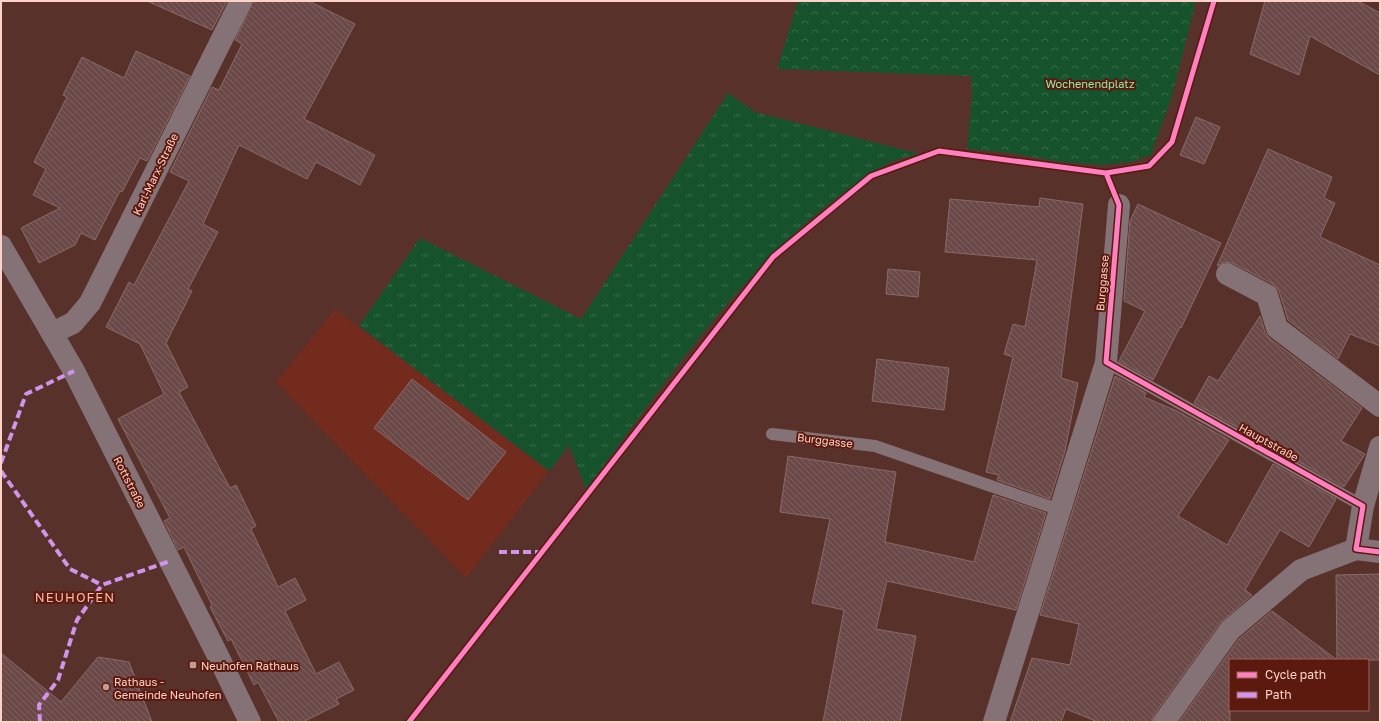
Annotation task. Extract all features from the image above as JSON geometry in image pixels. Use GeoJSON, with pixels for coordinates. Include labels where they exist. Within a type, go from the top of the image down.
{"type":"FeatureCollection","features":[{"type":"Feature","properties":{"kind":"street","name":"Karl-Marx-Straße"},"geometry":{"type":"LineString","coordinates":[[52,333],[73,323],[90,303],[241,1]]}},
{"type":"Feature","properties":{"kind":"street","name":"Burggasse"},"geometry":{"type":"LineString","coordinates":[[994,722],[1106,362],[1119,205]]}},
{"type":"Feature","properties":{"kind":"street","name":"Rottstraße"},"geometry":{"type":"LineString","coordinates":[[1,246],[74,371],[214,647],[250,722]]}},
{"type":"Feature","properties":{"kind":"street"},"geometry":{"type":"LineString","coordinates":[[1227,274],[1267,295],[1277,328],[1380,406]]}},
{"type":"Feature","properties":{"kind":"street"},"geometry":{"type":"LineString","coordinates":[[1356,549],[1363,506],[1380,447]]}},
{"type":"Feature","properties":{"kind":"street"},"geometry":{"type":"LineString","coordinates":[[1164,722],[1230,630],[1301,570],[1356,549],[1380,552]]}},
{"type":"Feature","properties":{"kind":"lane","name":"Hauptstraße"},"geometry":{"type":"LineString","coordinates":[[1106,362],[1363,506]]}},
{"type":"Feature","properties":{"kind":"lane","name":"Burggasse"},"geometry":{"type":"LineString","coordinates":[[772,434],[874,446],[1060,510]]}},
{"type":"Feature","properties":{"kind":"shaded area"},"geometry":{"type":"Polygon","coordinates":[[[335,309],[549,471],[466,578],[276,382],[335,309]]]}},
{"type":"Feature","properties":{"kind":"green space","name":"Wochenendplatz"},"geometry":{"type":"Polygon","coordinates":[[[798,1],[1196,1],[1172,96],[1151,155],[1131,162],[1101,165],[1060,162],[1010,153],[967,149],[972,95],[971,76],[777,69],[798,1]]]}},
{"type":"Feature","properties":{"kind":"green space"},"geometry":{"type":"Polygon","coordinates":[[[728,93],[755,112],[920,154],[895,160],[880,168],[817,213],[780,248],[744,285],[710,324],[586,489],[569,446],[549,471],[359,326],[420,238],[581,319],[728,93]]]}},
{"type":"Feature","properties":{"kind":"building"},"geometry":{"type":"Polygon","coordinates":[[[147,1],[227,1],[212,30],[147,1]]]}},
{"type":"Feature","properties":{"kind":"building"},"geometry":{"type":"Polygon","coordinates":[[[253,1],[309,1],[355,24],[304,119],[375,155],[360,185],[316,162],[307,179],[239,145],[203,224],[218,232],[188,289],[192,291],[166,343],[188,387],[179,392],[230,488],[236,485],[256,526],[251,529],[278,587],[295,578],[306,600],[285,611],[316,674],[339,662],[354,690],[336,699],[339,704],[303,722],[279,722],[258,682],[254,685],[231,639],[228,641],[210,607],[212,605],[184,547],[178,550],[164,521],[170,518],[118,419],[164,394],[140,344],[106,327],[129,282],[134,285],[189,181],[170,172],[212,87],[219,90],[242,44],[235,40],[253,1]]]}},
{"type":"Feature","properties":{"kind":"building"},"geometry":{"type":"Polygon","coordinates":[[[1265,1],[1358,1],[1380,13],[1380,75],[1310,36],[1299,75],[1250,54],[1265,1]]]}},
{"type":"Feature","properties":{"kind":"building"},"geometry":{"type":"Polygon","coordinates":[[[136,51],[190,76],[147,161],[140,158],[122,192],[120,191],[95,240],[81,233],[75,245],[39,263],[21,228],[60,208],[33,195],[46,169],[34,162],[67,97],[63,95],[82,57],[124,78],[136,51]]]}},
{"type":"Feature","properties":{"kind":"building"},"geometry":{"type":"Polygon","coordinates":[[[1196,117],[1220,127],[1204,164],[1180,155],[1196,117]]]}},
{"type":"Feature","properties":{"kind":"building"},"geometry":{"type":"Polygon","coordinates":[[[1268,149],[1332,177],[1324,198],[1335,203],[1320,237],[1380,265],[1380,346],[1350,334],[1338,359],[1288,320],[1279,291],[1273,284],[1232,263],[1226,262],[1217,266],[1268,149]]]}},
{"type":"Feature","properties":{"kind":"building"},"geometry":{"type":"Polygon","coordinates":[[[1040,198],[1083,204],[1061,378],[1078,383],[1065,451],[1050,499],[997,480],[999,475],[986,472],[1013,357],[1004,354],[1013,324],[1025,327],[1037,260],[945,252],[950,199],[1039,207],[1040,198]]]}},
{"type":"Feature","properties":{"kind":"building"},"geometry":{"type":"Polygon","coordinates":[[[1138,204],[1221,243],[1181,328],[1180,327],[1153,380],[1119,361],[1145,311],[1124,301],[1130,221],[1138,204]]]}},
{"type":"Feature","properties":{"kind":"building"},"geometry":{"type":"Polygon","coordinates":[[[888,269],[920,272],[918,297],[886,294],[888,269]]]}},
{"type":"Feature","properties":{"kind":"building"},"geometry":{"type":"Polygon","coordinates":[[[1260,316],[1265,332],[1269,338],[1362,408],[1341,441],[1365,454],[1344,487],[1194,403],[1209,376],[1218,381],[1260,316]]]}},
{"type":"Feature","properties":{"kind":"building"},"geometry":{"type":"Polygon","coordinates":[[[877,359],[949,368],[944,410],[872,401],[877,359]]]}},
{"type":"Feature","properties":{"kind":"building"},"geometry":{"type":"Polygon","coordinates":[[[1115,376],[1146,393],[1144,397],[1177,411],[1229,440],[1178,516],[1227,545],[1273,464],[1336,499],[1309,547],[1280,530],[1245,590],[1252,595],[1220,623],[1154,715],[1152,722],[1098,722],[1066,709],[1061,722],[1010,722],[1032,658],[1070,665],[1079,624],[1040,615],[1115,376]]]}},
{"type":"Feature","properties":{"kind":"building"},"geometry":{"type":"Polygon","coordinates":[[[412,379],[506,452],[468,500],[374,428],[412,379]]]}},
{"type":"Feature","properties":{"kind":"building"},"geometry":{"type":"Polygon","coordinates":[[[788,456],[896,472],[885,542],[974,562],[993,495],[1046,513],[1016,610],[887,581],[876,629],[916,636],[900,722],[823,722],[844,610],[812,603],[830,519],[780,512],[788,456]]]}},
{"type":"Feature","properties":{"kind":"building"},"geometry":{"type":"Polygon","coordinates":[[[1380,574],[1380,660],[1337,659],[1336,575],[1380,574]]]}},
{"type":"Feature","properties":{"kind":"building"},"geometry":{"type":"Polygon","coordinates":[[[1272,611],[1336,659],[1229,659],[1230,722],[1179,722],[1239,639],[1272,611]]]}},
{"type":"Feature","properties":{"kind":"building","name":"Rathaus - Gemeinde Neuhofen"},"geometry":{"type":"Polygon","coordinates":[[[1,653],[61,702],[98,657],[129,662],[152,722],[1,722],[1,653]]]}},
{"type":"Feature","properties":{"kind":"marked path"},"geometry":{"type":"LineString","coordinates":[[1,463],[26,394],[74,371]]}},
{"type":"Feature","properties":{"kind":"marked path"},"geometry":{"type":"LineString","coordinates":[[1,471],[70,569],[102,585]]}},
{"type":"Feature","properties":{"kind":"marked path"},"geometry":{"type":"LineString","coordinates":[[499,552],[540,552]]}},
{"type":"Feature","properties":{"kind":"marked path"},"geometry":{"type":"LineString","coordinates":[[40,722],[39,705],[58,680],[77,620],[102,585],[170,561]]}},
{"type":"Feature","properties":{"kind":"cycle path"},"geometry":{"type":"LineString","coordinates":[[409,722],[773,257],[871,176],[939,151],[1106,173],[1149,166],[1172,142],[1214,1]]}},
{"type":"Feature","properties":{"kind":"cycle path"},"geometry":{"type":"LineString","coordinates":[[1106,173],[1119,205],[1106,362],[1363,506],[1356,549],[1380,552]]}},
{"type":"Feature","properties":{"kind":"place","name":"Neuhofen Rathaus"},"geometry":{"type":"Point","coordinates":[193,665]}},
{"type":"Feature","properties":{"kind":"place","name":"Rathaus - Gemeinde Neuhofen"},"geometry":{"type":"Point","coordinates":[106,687]}},
{"type":"Feature","properties":{"kind":"district","name":"NEUHOFEN"},"geometry":{"type":"Point","coordinates":[75,597]}}]}
